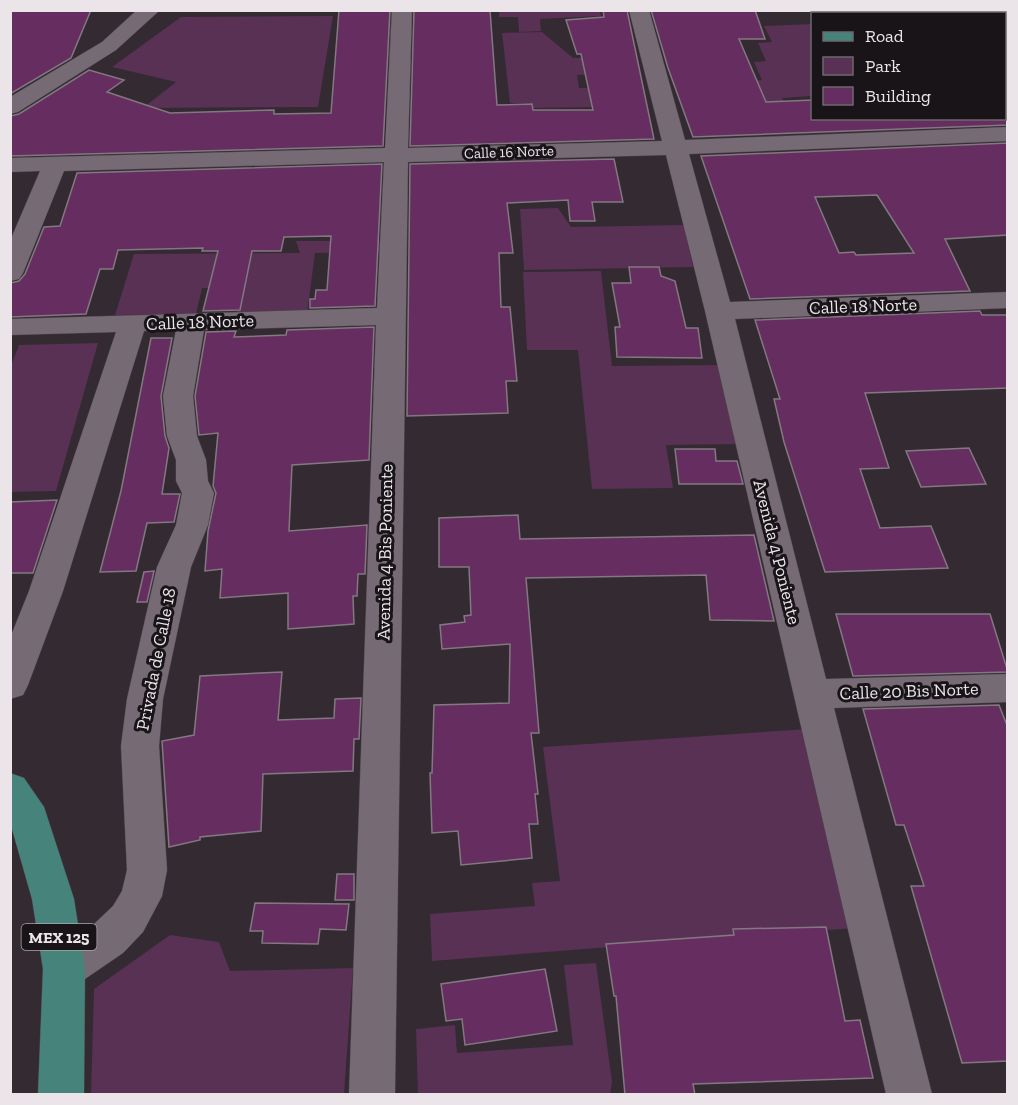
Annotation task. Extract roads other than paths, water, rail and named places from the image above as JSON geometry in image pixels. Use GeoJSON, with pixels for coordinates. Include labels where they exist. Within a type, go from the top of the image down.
{"type":"FeatureCollection","features":[{"type":"Feature","properties":{"kind":"main road","name":"MEX 125"},"geometry":{"type":"LineString","coordinates":[[10,789],[30,819],[53,899],[64,969],[62,1095]]}},
{"type":"Feature","properties":{"kind":"street"},"geometry":{"type":"LineString","coordinates":[[10,107],[109,46],[150,10]]}},
{"type":"Feature","properties":{"kind":"street","name":"Avenida 4 Bis Poniente"},"geometry":{"type":"LineString","coordinates":[[372,1095],[390,316],[402,10]]}},
{"type":"Feature","properties":{"kind":"street","name":"Avenida 4 Poniente"},"geometry":{"type":"LineString","coordinates":[[639,10],[719,311],[909,1095]]}},
{"type":"Feature","properties":{"kind":"street","name":"Calle 16 Norte"},"geometry":{"type":"LineString","coordinates":[[10,165],[674,148],[1008,134]]}},
{"type":"Feature","properties":{"kind":"street"},"geometry":{"type":"LineString","coordinates":[[10,273],[55,164]]}},
{"type":"Feature","properties":{"kind":"street","name":"Calle 18 Norte"},"geometry":{"type":"LineString","coordinates":[[719,311],[1008,300]]}},
{"type":"Feature","properties":{"kind":"street","name":"Calle 18 Norte"},"geometry":{"type":"LineString","coordinates":[[10,327],[390,316]]}},
{"type":"Feature","properties":{"kind":"street","name":"Privada de Calle 18"},"geometry":{"type":"LineString","coordinates":[[64,969],[108,939],[128,919],[141,896],[147,870],[140,746],[145,699],[174,567],[192,525],[198,493],[192,481],[191,460],[182,436],[178,396],[191,322]]}},
{"type":"Feature","properties":{"kind":"street"},"geometry":{"type":"LineString","coordinates":[[10,685],[46,591],[133,324]]}},
{"type":"Feature","properties":{"kind":"street","name":"Calle 20 Bis Norte"},"geometry":{"type":"LineString","coordinates":[[812,694],[1008,688]]}}]}
